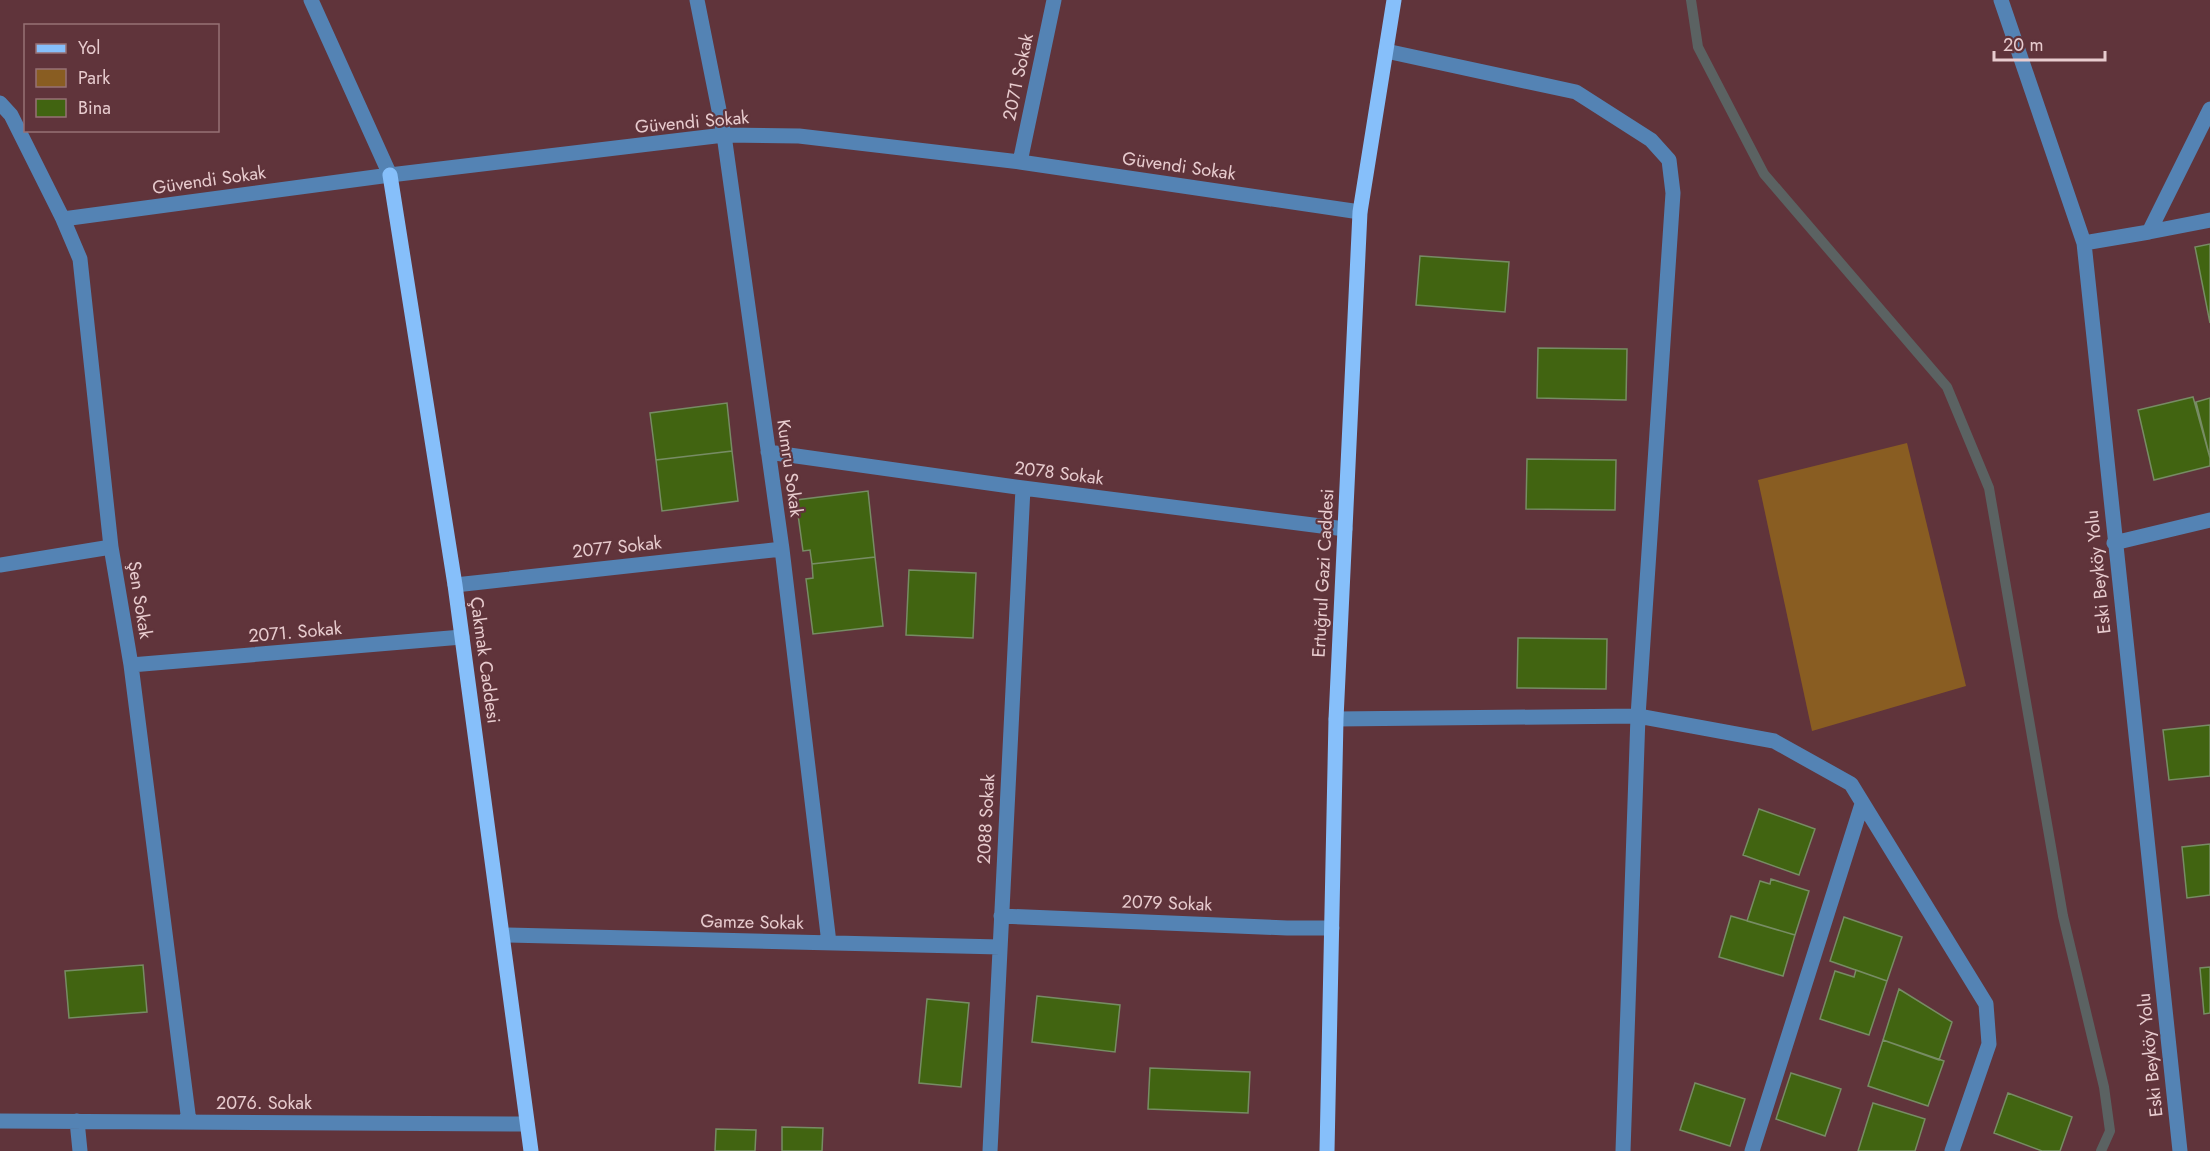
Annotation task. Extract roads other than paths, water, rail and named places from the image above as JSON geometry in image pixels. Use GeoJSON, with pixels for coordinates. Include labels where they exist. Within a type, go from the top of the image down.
{"type":"FeatureCollection","features":[{"type":"Feature","properties":{"kind":"main road","name":"Ertuğrul Gazi Caddesi"},"geometry":{"type":"LineString","coordinates":[[1327,1151],[1336,719],[1360,212],[1394,0]]}},
{"type":"Feature","properties":{"kind":"main road","name":"Çakmak Caddesi"},"geometry":{"type":"LineString","coordinates":[[390,175],[455,585],[531,1151]]}},
{"type":"Feature","properties":{"kind":"street"},"geometry":{"type":"LineString","coordinates":[[311,0],[390,175]]}},
{"type":"Feature","properties":{"kind":"street","name":"Kumru Sokak"},"geometry":{"type":"LineString","coordinates":[[697,0],[724,135],[782,549],[829,943]]}},
{"type":"Feature","properties":{"kind":"street","name":"2071 Sokak"},"geometry":{"type":"LineString","coordinates":[[1020,162],[1054,0]]}},
{"type":"Feature","properties":{"kind":"street","name":"Eski Beyköy Yolu"},"geometry":{"type":"LineString","coordinates":[[2001,0],[2084,243],[2180,1151]]}},
{"type":"Feature","properties":{"kind":"street"},"geometry":{"type":"LineString","coordinates":[[1386,51],[1576,92],[1651,140],[1669,160],[1673,193],[1638,716],[1623,1151]]}},
{"type":"Feature","properties":{"kind":"street","name":"Şen Sokak"},"geometry":{"type":"LineString","coordinates":[[0,103],[11,115],[63,219],[80,259],[111,547],[131,665],[189,1122]]}},
{"type":"Feature","properties":{"kind":"street"},"geometry":{"type":"LineString","coordinates":[[2149,232],[2210,109]]}},
{"type":"Feature","properties":{"kind":"street","name":"Güvendi Sokak"},"geometry":{"type":"LineString","coordinates":[[63,219],[390,175],[724,135],[799,136],[1020,162],[1360,212]]}},
{"type":"Feature","properties":{"kind":"street"},"geometry":{"type":"LineString","coordinates":[[2084,243],[2210,220]]}},
{"type":"Feature","properties":{"kind":"street","name":"2078 Sokak"},"geometry":{"type":"LineString","coordinates":[[768,452],[1023,489],[1345,529]]}},
{"type":"Feature","properties":{"kind":"street","name":"2088 Sokak"},"geometry":{"type":"LineString","coordinates":[[990,1151],[1023,489]]}},
{"type":"Feature","properties":{"kind":"street"},"geometry":{"type":"LineString","coordinates":[[2114,543],[2210,520]]}},
{"type":"Feature","properties":{"kind":"street"},"geometry":{"type":"LineString","coordinates":[[0,565],[111,547]]}},
{"type":"Feature","properties":{"kind":"street","name":"2077 Sokak"},"geometry":{"type":"LineString","coordinates":[[455,585],[782,549]]}},
{"type":"Feature","properties":{"kind":"street","name":"2071. Sokak"},"geometry":{"type":"LineString","coordinates":[[131,665],[462,637]]}},
{"type":"Feature","properties":{"kind":"street"},"geometry":{"type":"LineString","coordinates":[[1336,719],[1638,716],[1774,741],[1851,784],[1986,1004],[1989,1044],[1952,1151]]}},
{"type":"Feature","properties":{"kind":"street"},"geometry":{"type":"LineString","coordinates":[[1752,1151],[1862,804]]}},
{"type":"Feature","properties":{"kind":"street","name":"2079 Sokak"},"geometry":{"type":"LineString","coordinates":[[1001,916],[1332,928]]}},
{"type":"Feature","properties":{"kind":"street","name":"Gamze Sokak"},"geometry":{"type":"LineString","coordinates":[[503,935],[1000,947]]}},
{"type":"Feature","properties":{"kind":"street","name":"2076. Sokak"},"geometry":{"type":"LineString","coordinates":[[0,1121],[527,1124]]}},
{"type":"Feature","properties":{"kind":"street"},"geometry":{"type":"LineString","coordinates":[[77,1121],[80,1151]]}},
{"type":"Feature","properties":{"kind":"waterway"},"geometry":{"type":"LineString","coordinates":[[1691,0],[1698,47],[1764,174],[1947,387],[1989,488],[2063,916],[2104,1087],[2110,1131],[2101,1151]]}}]}
